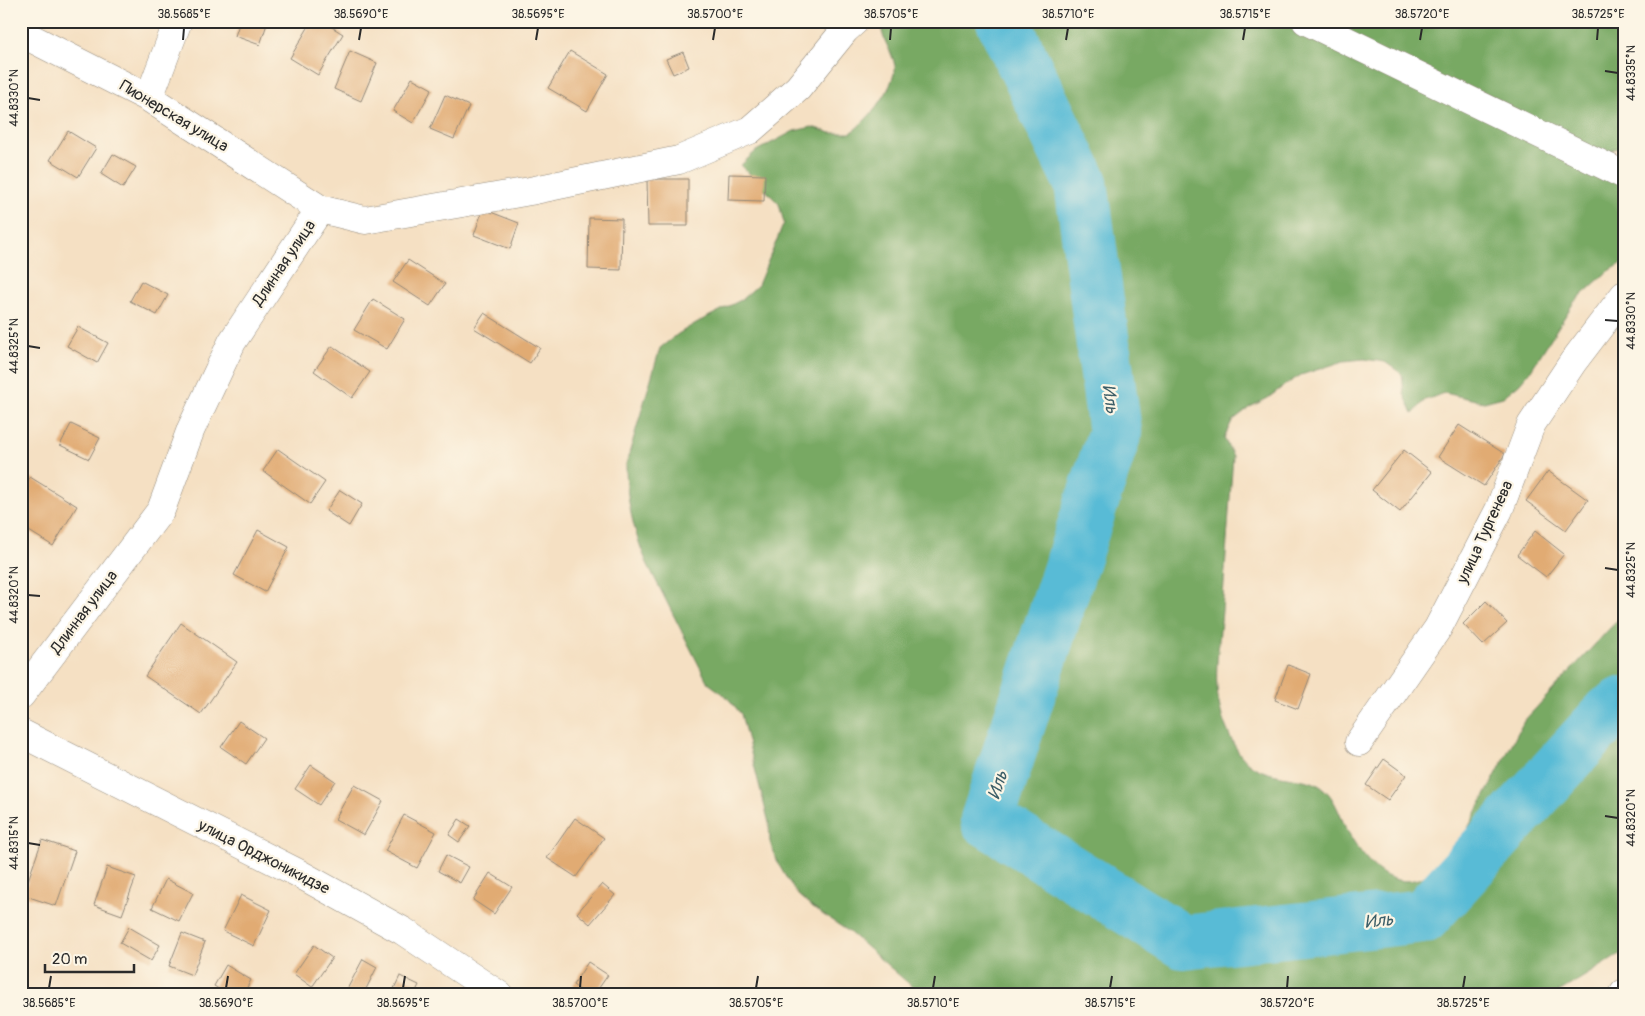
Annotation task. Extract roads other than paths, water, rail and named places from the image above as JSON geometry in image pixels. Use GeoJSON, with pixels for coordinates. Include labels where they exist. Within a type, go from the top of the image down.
{"type":"FeatureCollection","features":[{"type":"Feature","properties":{"kind":"street"},"geometry":{"type":"LineString","coordinates":[[149,98],[178,21]]}},
{"type":"Feature","properties":{"kind":"street","name":"Длинная улица"},"geometry":{"type":"LineString","coordinates":[[21,695],[161,510],[190,429],[232,342],[320,209],[364,220],[530,191],[679,160],[750,130],[798,88],[845,30],[855,21]]}},
{"type":"Feature","properties":{"kind":"street"},"geometry":{"type":"LineString","coordinates":[[1306,21],[1624,175]]}},
{"type":"Feature","properties":{"kind":"street","name":"Пионерская улица"},"geometry":{"type":"LineString","coordinates":[[21,33],[149,98],[320,209]]}},
{"type":"Feature","properties":{"kind":"street","name":"улица Тургенева"},"geometry":{"type":"LineString","coordinates":[[1359,742],[1438,628],[1499,510],[1530,425],[1573,362],[1624,295]]}},
{"type":"Feature","properties":{"kind":"street","name":"улица Орджоникидзе"},"geometry":{"type":"LineString","coordinates":[[21,733],[298,872],[402,930],[499,995]]}},
{"type":"Feature","properties":{"kind":"waterway","name":"Иль"},"geometry":{"type":"LineString","coordinates":[[1003,21],[1081,183],[1115,432],[987,820],[1183,942],[1424,916],[1610,712],[1624,703]]}}]}
